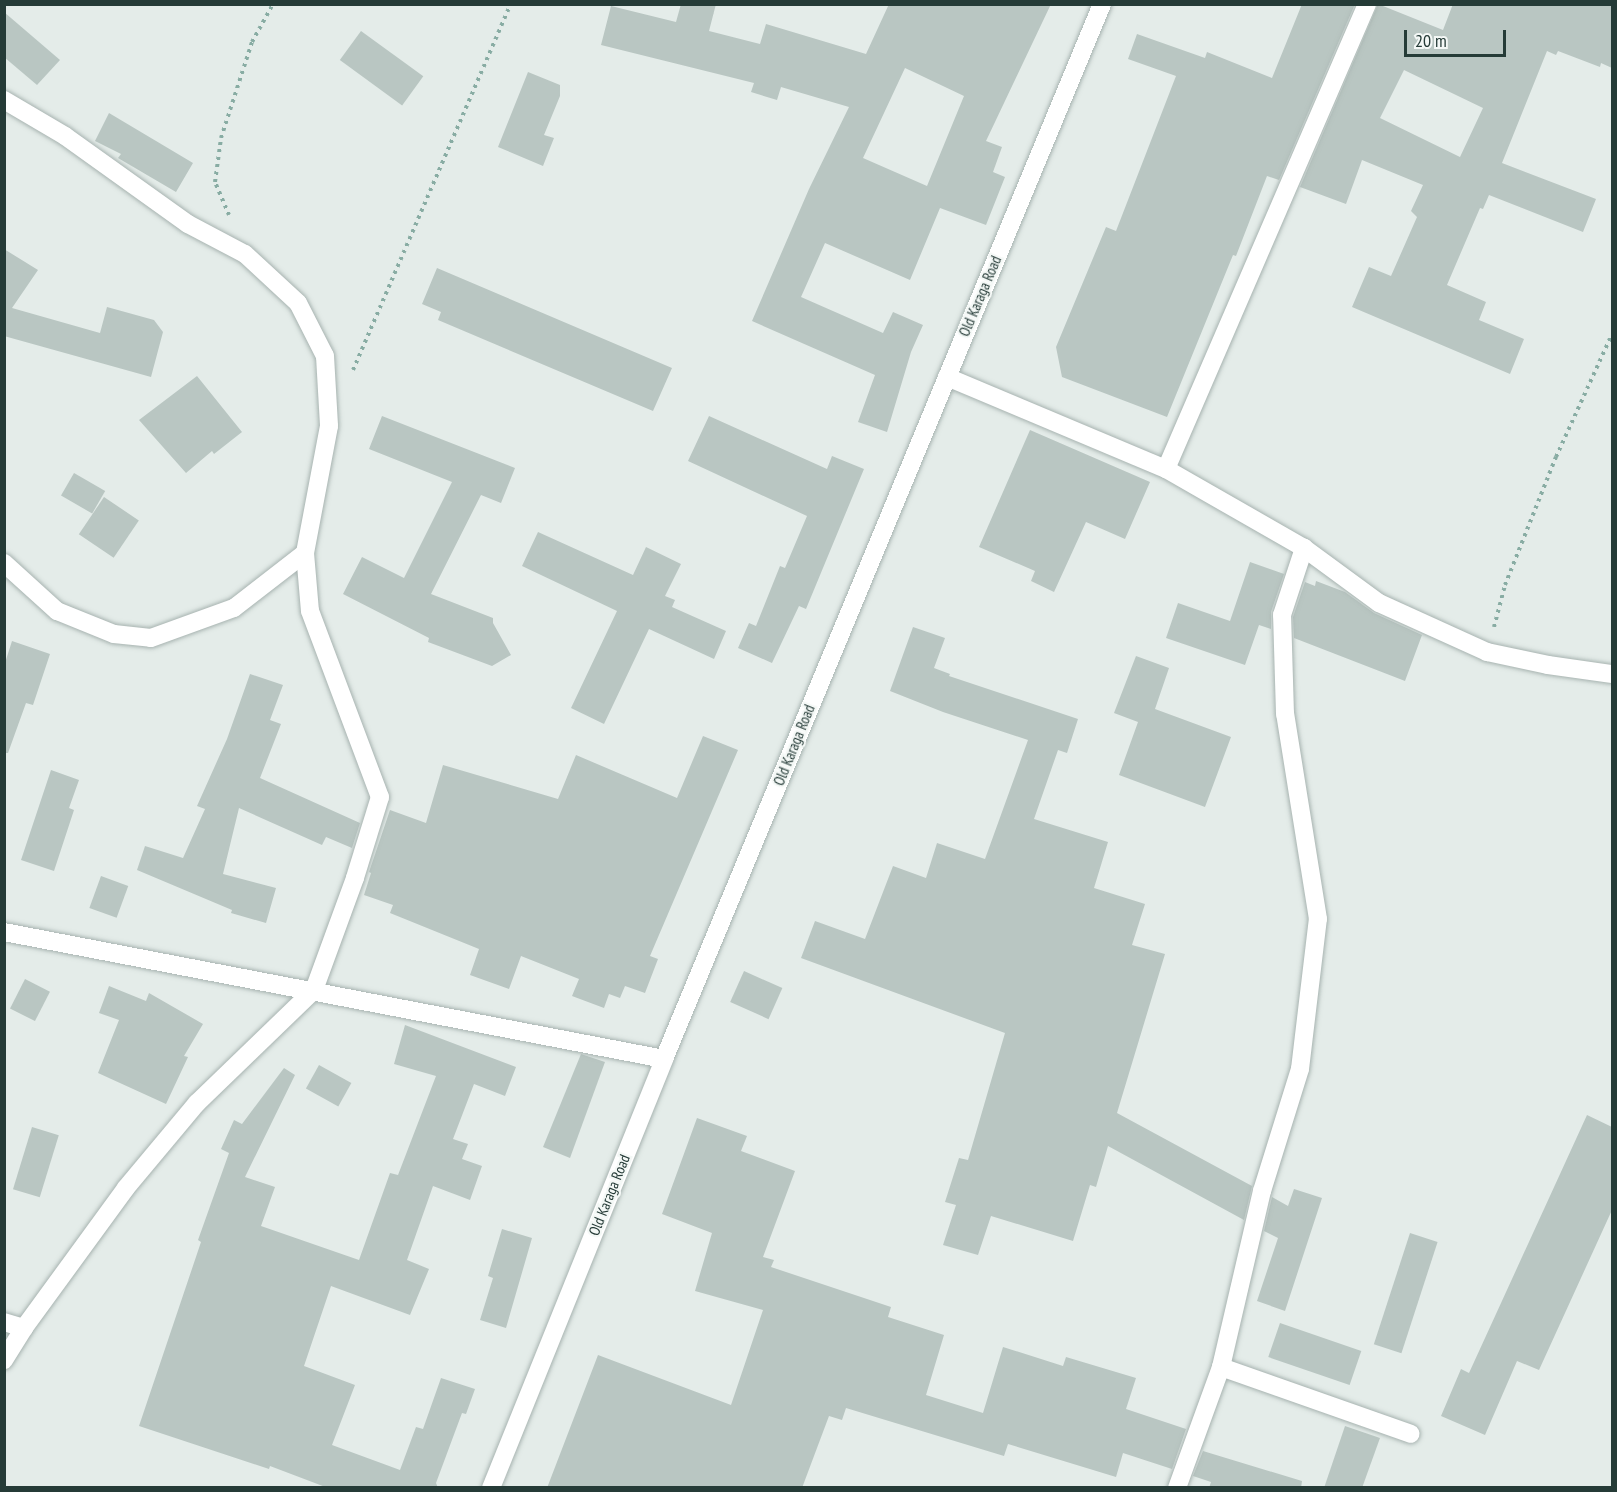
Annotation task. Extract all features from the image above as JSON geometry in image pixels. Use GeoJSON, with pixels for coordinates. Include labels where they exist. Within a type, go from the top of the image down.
{"type":"FeatureCollection","features":[{"type":"Feature","properties":{"kind":"street","name":"Old Karaga Road"},"geometry":{"type":"LineString","coordinates":[[491,1488],[664,1059],[1102,4]]}},
{"type":"Feature","properties":{"kind":"street"},"geometry":{"type":"LineString","coordinates":[[1166,469],[1367,4]]}},
{"type":"Feature","properties":{"kind":"street"},"geometry":{"type":"LineString","coordinates":[[4,100],[65,136],[188,224],[245,254],[298,303],[325,356],[329,426],[305,553],[310,611],[380,797],[355,878],[314,990],[197,1103],[126,1188],[24,1328],[4,1360]]}},
{"type":"Feature","properties":{"kind":"street"},"geometry":{"type":"LineString","coordinates":[[947,377],[1166,469],[1304,548],[1379,603],[1487,652],[1548,665],[1612,674]]}},
{"type":"Feature","properties":{"kind":"street"},"geometry":{"type":"LineString","coordinates":[[1177,1488],[1221,1367],[1262,1191],[1300,1069],[1318,919],[1285,714],[1282,615],[1304,548]]}},
{"type":"Feature","properties":{"kind":"street"},"geometry":{"type":"LineString","coordinates":[[4,563],[57,610],[114,634],[151,638],[234,608],[305,553]]}},
{"type":"Feature","properties":{"kind":"street"},"geometry":{"type":"LineString","coordinates":[[4,932],[664,1059]]}},
{"type":"Feature","properties":{"kind":"street"},"geometry":{"type":"LineString","coordinates":[[4,1322],[24,1328]]}},
{"type":"Feature","properties":{"kind":"street"},"geometry":{"type":"LineString","coordinates":[[1221,1367],[1411,1434]]}},
{"type":"Feature","properties":{"kind":"path"},"geometry":{"type":"LineString","coordinates":[[245,254],[215,182],[221,138],[245,63],[252,42],[273,4]]}},
{"type":"Feature","properties":{"kind":"path"},"geometry":{"type":"LineString","coordinates":[[352,372],[511,4]]}},
{"type":"Feature","properties":{"kind":"path"},"geometry":{"type":"LineString","coordinates":[[1487,652],[1505,585],[1556,457],[1612,334]]}},
{"type":"Feature","properties":{"kind":"building"},"geometry":{"type":"Polygon","coordinates":[[[681,4],[716,4],[709,31],[760,44],[766,24],[866,54],[889,4],[1051,4],[986,141],[1002,147],[993,172],[1005,177],[986,225],[940,208],[910,280],[825,243],[801,297],[883,333],[893,312],[923,325],[911,352],[887,432],[858,422],[875,375],[752,321],[809,189],[849,107],[781,87],[777,100],[751,92],[754,83],[601,45],[611,6],[676,22],[681,4]],[[905,68],[863,158],[927,186],[964,96],[905,68]]]}},
{"type":"Feature","properties":{"kind":"building"},"geometry":{"type":"Polygon","coordinates":[[[1302,4],[1355,4],[1279,180],[1267,176],[1236,256],[1233,255],[1167,417],[1062,377],[1056,347],[1106,227],[1116,231],[1176,76],[1128,59],[1137,34],[1205,58],[1207,52],[1272,78],[1302,4]]]}},
{"type":"Feature","properties":{"kind":"building"},"geometry":{"type":"Polygon","coordinates":[[[1378,4],[1443,30],[1453,4],[1612,4],[1612,68],[1601,63],[1600,67],[1558,51],[1556,55],[1547,51],[1502,163],[1596,199],[1583,232],[1489,195],[1483,209],[1480,208],[1447,285],[1486,302],[1479,320],[1524,339],[1510,374],[1352,307],[1369,267],[1391,276],[1417,217],[1411,211],[1423,185],[1362,160],[1346,204],[1300,187],[1378,4]],[[1404,70],[1380,118],[1460,157],[1483,108],[1404,70]]]}},
{"type":"Feature","properties":{"kind":"building"},"geometry":{"type":"Polygon","coordinates":[[[4,12],[60,60],[37,85],[4,57],[4,12]]]}},
{"type":"Feature","properties":{"kind":"building"},"geometry":{"type":"Polygon","coordinates":[[[361,31],[423,76],[402,105],[340,60],[361,31]]]}},
{"type":"Feature","properties":{"kind":"building"},"geometry":{"type":"Polygon","coordinates":[[[528,72],[560,85],[560,96],[544,135],[554,138],[543,166],[498,147],[528,72]]]}},
{"type":"Feature","properties":{"kind":"building"},"geometry":{"type":"Polygon","coordinates":[[[109,113],[193,163],[176,192],[118,158],[121,154],[95,141],[109,113]]]}},
{"type":"Feature","properties":{"kind":"building"},"geometry":{"type":"Polygon","coordinates":[[[4,249],[38,270],[12,308],[100,333],[107,307],[154,320],[163,332],[151,377],[4,336],[4,249]]]}},
{"type":"Feature","properties":{"kind":"building"},"geometry":{"type":"Polygon","coordinates":[[[437,268],[672,368],[653,411],[438,320],[441,312],[422,304],[437,268]]]}},
{"type":"Feature","properties":{"kind":"building"},"geometry":{"type":"Polygon","coordinates":[[[197,376],[242,432],[214,454],[212,451],[186,473],[139,420],[197,376]]]}},
{"type":"Feature","properties":{"kind":"building"},"geometry":{"type":"Polygon","coordinates":[[[382,416],[515,468],[501,503],[481,495],[431,594],[493,618],[493,623],[511,655],[492,666],[428,642],[429,638],[343,594],[362,557],[404,578],[452,482],[369,449],[382,416]]]}},
{"type":"Feature","properties":{"kind":"building"},"geometry":{"type":"Polygon","coordinates":[[[709,416],[827,469],[832,456],[864,469],[806,609],[799,606],[772,663],[738,648],[749,623],[756,626],[780,566],[785,568],[807,516],[688,461],[709,416]]]}},
{"type":"Feature","properties":{"kind":"building"},"geometry":{"type":"Polygon","coordinates":[[[1030,430],[1150,482],[1125,539],[1086,522],[1054,592],[1031,581],[1035,571],[979,547],[1030,430]]]}},
{"type":"Feature","properties":{"kind":"building"},"geometry":{"type":"Polygon","coordinates":[[[74,473],[105,491],[92,514],[61,496],[74,473]]]}},
{"type":"Feature","properties":{"kind":"building"},"geometry":{"type":"Polygon","coordinates":[[[104,497],[139,520],[114,558],[79,534],[104,497]]]}},
{"type":"Feature","properties":{"kind":"building"},"geometry":{"type":"Polygon","coordinates":[[[538,532],[633,575],[646,547],[681,564],[665,596],[675,600],[672,607],[726,631],[714,659],[649,629],[604,724],[571,708],[617,611],[522,566],[538,532]]]}},
{"type":"Feature","properties":{"kind":"building"},"geometry":{"type":"Polygon","coordinates":[[[1250,562],[1284,574],[1271,612],[1271,629],[1259,625],[1245,665],[1166,638],[1178,603],[1230,621],[1250,562]]]}},
{"type":"Feature","properties":{"kind":"building"},"geometry":{"type":"Polygon","coordinates":[[[1316,581],[1345,592],[1374,613],[1422,635],[1405,681],[1294,638],[1293,617],[1305,582],[1315,586],[1316,581]]]}},
{"type":"Feature","properties":{"kind":"building"},"geometry":{"type":"Polygon","coordinates":[[[913,627],[945,638],[934,668],[950,674],[949,676],[1078,719],[1067,753],[1058,750],[1034,819],[1108,842],[1094,888],[1145,904],[1132,945],[1165,954],[1117,1113],[1252,1186],[1244,1220],[1108,1146],[1096,1187],[1090,1185],[1073,1241],[991,1216],[978,1255],[943,1245],[956,1205],[945,1202],[959,1158],[968,1160],[1005,1033],[801,958],[815,921],[865,939],[893,866],[926,878],[937,843],[985,859],[1028,740],[943,712],[890,691],[913,627]]]}},
{"type":"Feature","properties":{"kind":"building"},"geometry":{"type":"Polygon","coordinates":[[[12,641],[50,654],[33,705],[26,703],[8,753],[4,753],[4,666],[12,641]]]}},
{"type":"Feature","properties":{"kind":"building"},"geometry":{"type":"Polygon","coordinates":[[[1136,656],[1169,668],[1155,709],[1231,737],[1205,807],[1119,775],[1138,722],[1114,713],[1136,656]]]}},
{"type":"Feature","properties":{"kind":"building"},"geometry":{"type":"Polygon","coordinates":[[[250,674],[283,685],[270,720],[281,724],[260,778],[360,823],[352,848],[326,837],[322,845],[239,808],[223,874],[276,888],[266,923],[231,913],[232,910],[137,870],[145,846],[183,858],[205,809],[197,806],[227,739],[250,674]]]}},
{"type":"Feature","properties":{"kind":"building"},"geometry":{"type":"Polygon","coordinates":[[[703,736],[738,750],[650,956],[658,959],[645,993],[625,986],[620,998],[609,994],[604,1008],[572,996],[579,979],[521,956],[509,989],[470,975],[479,949],[390,913],[393,905],[364,895],[371,873],[369,872],[390,810],[426,823],[443,765],[558,799],[576,755],[677,798],[703,736]]]}},
{"type":"Feature","properties":{"kind":"building"},"geometry":{"type":"Polygon","coordinates":[[[51,770],[79,780],[69,808],[74,810],[54,871],[21,860],[51,770]]]}},
{"type":"Feature","properties":{"kind":"building"},"geometry":{"type":"Polygon","coordinates":[[[101,876],[128,886],[117,918],[89,908],[101,876]]]}},
{"type":"Feature","properties":{"kind":"building"},"geometry":{"type":"Polygon","coordinates":[[[744,971],[782,988],[769,1019],[730,1002],[744,971]]]}},
{"type":"Feature","properties":{"kind":"building"},"geometry":{"type":"Polygon","coordinates":[[[25,979],[50,992],[35,1021],[10,1008],[25,979]]]}},
{"type":"Feature","properties":{"kind":"building"},"geometry":{"type":"Polygon","coordinates":[[[109,986],[146,1001],[149,993],[203,1024],[184,1056],[188,1057],[166,1104],[98,1073],[119,1020],[99,1013],[109,986]]]}},
{"type":"Feature","properties":{"kind":"building"},"geometry":{"type":"Polygon","coordinates":[[[405,1025],[516,1067],[505,1096],[474,1084],[453,1139],[468,1144],[462,1159],[482,1166],[470,1200],[433,1186],[407,1260],[429,1269],[410,1315],[331,1286],[304,1366],[355,1385],[332,1445],[400,1470],[416,1427],[423,1429],[441,1378],[475,1389],[466,1414],[462,1413],[436,1483],[438,1488],[328,1488],[270,1466],[269,1469],[139,1426],[201,1242],[198,1240],[229,1153],[221,1149],[234,1120],[242,1124],[284,1068],[295,1075],[245,1177],[275,1187],[261,1226],[359,1260],[390,1173],[398,1175],[436,1076],[394,1064],[405,1025]]]}},
{"type":"Feature","properties":{"kind":"building"},"geometry":{"type":"Polygon","coordinates":[[[581,1054],[605,1062],[570,1158],[543,1147],[581,1054]]]}},
{"type":"Feature","properties":{"kind":"building"},"geometry":{"type":"Polygon","coordinates":[[[319,1065],[351,1083],[338,1107],[306,1089],[319,1065]]]}},
{"type":"Feature","properties":{"kind":"building"},"geometry":{"type":"Polygon","coordinates":[[[1587,1115],[1612,1127],[1612,1210],[1539,1370],[1517,1361],[1485,1435],[1441,1416],[1461,1369],[1469,1373],[1587,1115]]]}},
{"type":"Feature","properties":{"kind":"building"},"geometry":{"type":"Polygon","coordinates":[[[697,1118],[747,1136],[741,1151],[795,1171],[763,1257],[774,1260],[771,1267],[891,1307],[888,1317],[944,1335],[926,1395],[983,1413],[1003,1347],[1063,1366],[1066,1357],[1136,1378],[1126,1409],[1186,1429],[1172,1469],[1123,1453],[1116,1477],[1008,1444],[1004,1456],[846,1408],[842,1420],[829,1416],[802,1488],[547,1488],[598,1355],[731,1405],[763,1310],[695,1291],[712,1233],[662,1214],[697,1118]]]}},
{"type":"Feature","properties":{"kind":"building"},"geometry":{"type":"Polygon","coordinates":[[[32,1127],[59,1135],[40,1197],[13,1189],[32,1127]]]}},
{"type":"Feature","properties":{"kind":"building"},"geometry":{"type":"Polygon","coordinates":[[[1294,1189],[1322,1198],[1285,1311],[1257,1301],[1278,1238],[1264,1231],[1272,1197],[1288,1206],[1294,1189]]]}},
{"type":"Feature","properties":{"kind":"building"},"geometry":{"type":"Polygon","coordinates":[[[502,1229],[532,1238],[506,1328],[480,1320],[493,1278],[488,1276],[502,1229]]]}},
{"type":"Feature","properties":{"kind":"building"},"geometry":{"type":"Polygon","coordinates":[[[1410,1233],[1438,1242],[1401,1353],[1374,1344],[1410,1233]]]}},
{"type":"Feature","properties":{"kind":"building"},"geometry":{"type":"Polygon","coordinates":[[[1280,1323],[1361,1351],[1350,1385],[1268,1357],[1280,1323]]]}},
{"type":"Feature","properties":{"kind":"building"},"geometry":{"type":"Polygon","coordinates":[[[1345,1426],[1380,1438],[1362,1488],[1324,1488],[1345,1426]]]}},
{"type":"Feature","properties":{"kind":"building"},"geometry":{"type":"Polygon","coordinates":[[[1203,1451],[1302,1481],[1301,1488],[1209,1488],[1211,1482],[1193,1476],[1203,1451]]]}}]}
